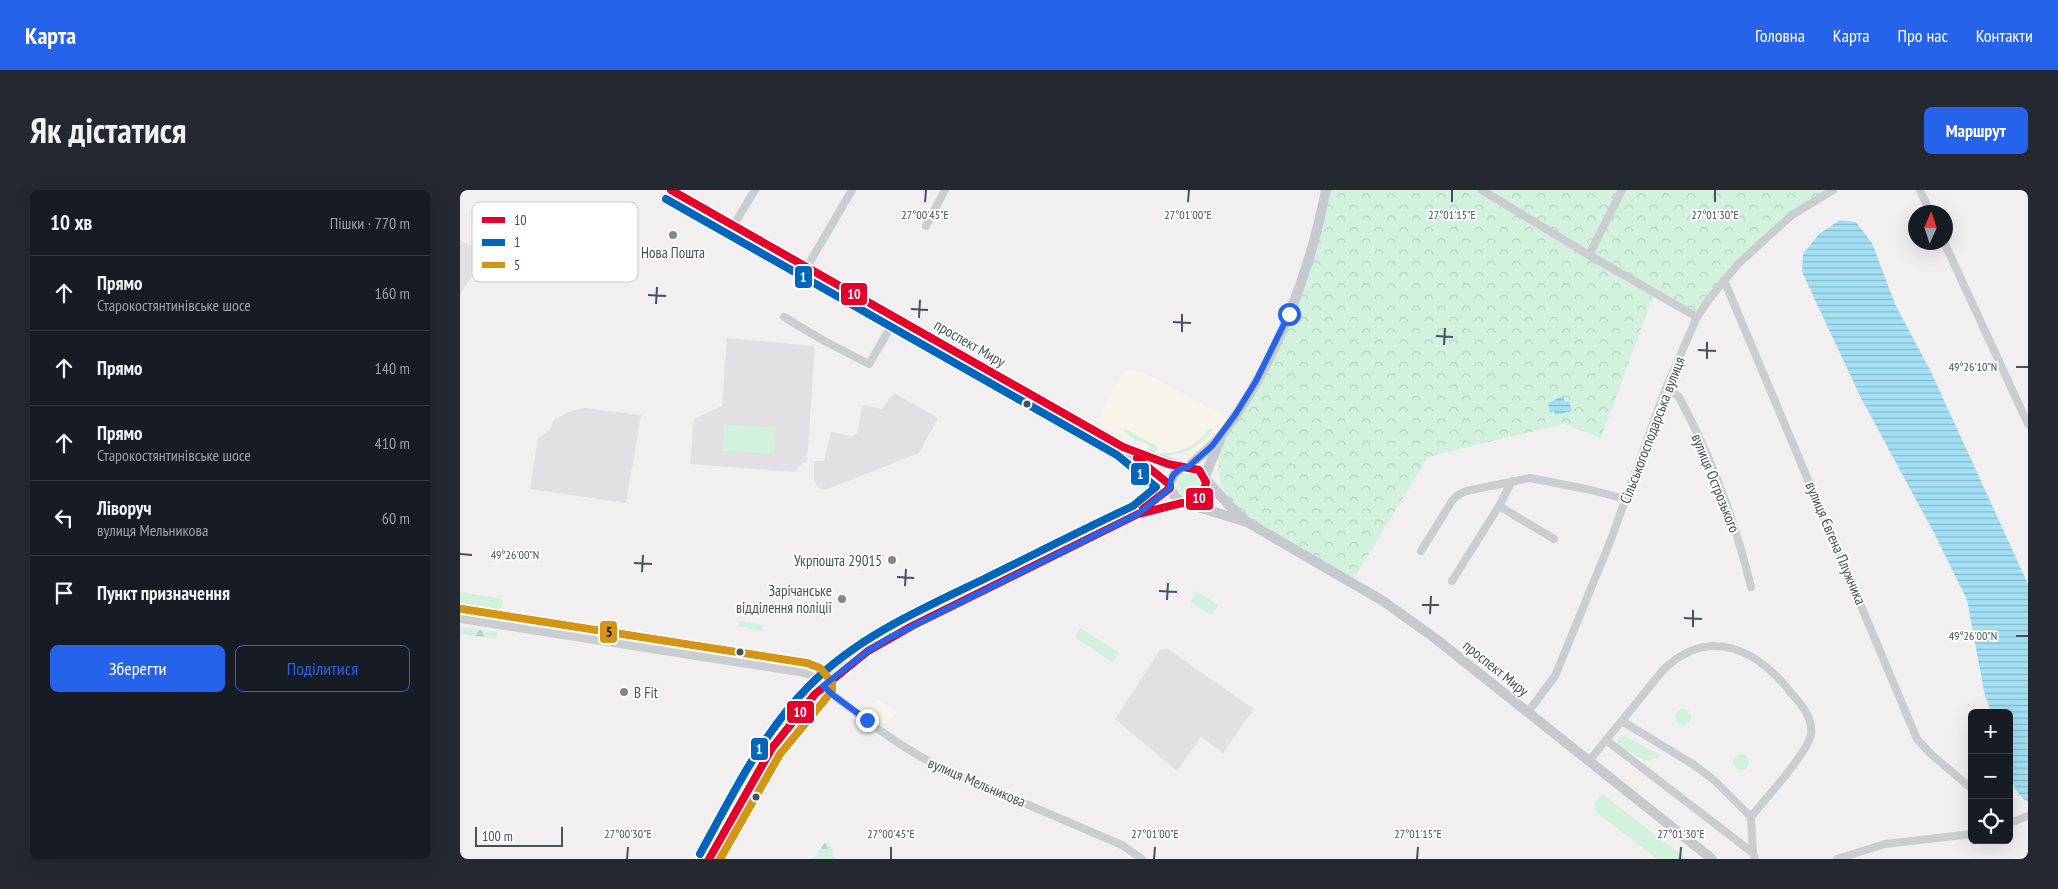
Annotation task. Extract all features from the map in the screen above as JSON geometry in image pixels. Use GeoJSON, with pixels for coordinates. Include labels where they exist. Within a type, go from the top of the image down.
{"type":"FeatureCollection","features":[{"type":"Feature","properties":{"kind":"main road","name":"проспект Миру"},"geometry":{"type":"LineString","coordinates":[[671,190],[1123,447],[1170,486]]}},
{"type":"Feature","properties":{"kind":"main road"},"geometry":{"type":"LineString","coordinates":[[709,859],[772,748],[823,686],[868,651],[912,626],[1138,514],[1196,502],[1203,497],[1207,489],[1206,478],[1223,433],[1256,381],[1289,314],[1306,267],[1326,190]]}},
{"type":"Feature","properties":{"kind":"main road"},"geometry":{"type":"LineString","coordinates":[[1138,514],[1170,486],[1174,474],[1186,467],[1223,433]]}},
{"type":"Feature","properties":{"kind":"main road","name":"проспект Миру"},"geometry":{"type":"LineString","coordinates":[[1123,447],[1186,467]]}},
{"type":"Feature","properties":{"kind":"main road"},"geometry":{"type":"LineString","coordinates":[[1186,467],[1196,468],[1206,478]]}},
{"type":"Feature","properties":{"kind":"main road","name":"проспект Миру"},"geometry":{"type":"LineString","coordinates":[[1206,478],[1228,505],[1247,522],[1383,601],[1528,712],[1712,859]]}},
{"type":"Feature","properties":{"kind":"main road"},"geometry":{"type":"LineString","coordinates":[[1170,486],[1173,496],[1185,503]]}},
{"type":"Feature","properties":{"kind":"main road","name":"проспект Миру"},"geometry":{"type":"LineString","coordinates":[[1185,503],[1247,522]]}},
{"type":"Feature","properties":{"kind":"street"},"geometry":{"type":"LineString","coordinates":[[734,226],[755,190]]}},
{"type":"Feature","properties":{"kind":"street"},"geometry":{"type":"LineString","coordinates":[[807,268],[852,190]]}},
{"type":"Feature","properties":{"kind":"street"},"geometry":{"type":"LineString","coordinates":[[926,226],[945,190]]}},
{"type":"Feature","properties":{"kind":"street"},"geometry":{"type":"LineString","coordinates":[[1482,190],[1589,255],[1697,317]]}},
{"type":"Feature","properties":{"kind":"street"},"geometry":{"type":"LineString","coordinates":[[1589,255],[1622,190]]}},
{"type":"Feature","properties":{"kind":"street","name":"Сільськогосподарська вулиця"},"geometry":{"type":"LineString","coordinates":[[1528,712],[1555,676],[1625,499],[1666,388],[1697,317],[1738,264],[1792,215],[1832,190]]}},
{"type":"Feature","properties":{"kind":"street"},"geometry":{"type":"LineString","coordinates":[[1920,190],[1927,205]]}},
{"type":"Feature","properties":{"kind":"street"},"geometry":{"type":"LineString","coordinates":[[1948,250],[2028,424]]}},
{"type":"Feature","properties":{"kind":"street","name":"вулиця Євгена Плужника"},"geometry":{"type":"LineString","coordinates":[[1724,280],[1917,739],[1932,755],[1968,786]]}},
{"type":"Feature","properties":{"kind":"street"},"geometry":{"type":"LineString","coordinates":[[784,317],[826,342],[869,364],[896,318]]}},
{"type":"Feature","properties":{"kind":"street","name":"вулиця Острозького"},"geometry":{"type":"LineString","coordinates":[[1666,388],[1679,397],[1721,489],[1740,543],[1751,587]]}},
{"type":"Feature","properties":{"kind":"street"},"geometry":{"type":"LineString","coordinates":[[1421,551],[1458,495],[1466,491],[1530,478],[1551,481],[1625,499]]}},
{"type":"Feature","properties":{"kind":"street"},"geometry":{"type":"LineString","coordinates":[[1452,581],[1499,506],[1512,481]]}},
{"type":"Feature","properties":{"kind":"street"},"geometry":{"type":"LineString","coordinates":[[1499,506],[1554,539]]}},
{"type":"Feature","properties":{"kind":"street","name":"вулиця Мельникова"},"geometry":{"type":"LineString","coordinates":[[460,619],[805,673],[814,676],[833,695],[914,754],[940,768],[1122,845],[1142,859]]}},
{"type":"Feature","properties":{"kind":"street"},"geometry":{"type":"LineString","coordinates":[[1589,761],[1664,669],[1676,657],[1696,648],[1714,645],[1726,646],[1754,657],[1768,667],[1800,703],[1810,720],[1811,736],[1802,753],[1751,817]]}},
{"type":"Feature","properties":{"kind":"street"},"geometry":{"type":"LineString","coordinates":[[1622,721],[1694,765],[1714,780],[1751,817],[1754,856]]}},
{"type":"Feature","properties":{"kind":"street"},"geometry":{"type":"LineString","coordinates":[[1606,740],[1754,856]]}},
{"type":"Feature","properties":{"kind":"street"},"geometry":{"type":"LineString","coordinates":[[2013,822],[2028,816]]}},
{"type":"Feature","properties":{"kind":"street"},"geometry":{"type":"LineString","coordinates":[[1837,859],[1885,844],[1968,834]]}},
{"type":"Feature","properties":{"kind":"shaded area"},"geometry":{"type":"Polygon","coordinates":[[[460,240],[472,246],[472,276],[460,295],[460,240]]]}},
{"type":"Feature","properties":{"kind":"shaded area"},"geometry":{"type":"Polygon","coordinates":[[[727,338],[815,346],[807,462],[802,463],[795,472],[690,464],[694,419],[722,406],[727,338]]]}},
{"type":"Feature","properties":{"kind":"shaded area"},"geometry":{"type":"Polygon","coordinates":[[[1124,370],[1145,373],[1229,419],[1210,444],[1192,452],[1171,456],[1157,455],[1095,422],[1124,370]]]}},
{"type":"Feature","properties":{"kind":"shaded area"},"geometry":{"type":"Polygon","coordinates":[[[894,393],[938,418],[919,453],[825,490],[818,488],[814,480],[814,461],[824,461],[831,432],[852,436],[858,432],[862,405],[882,409],[894,393]]]}},
{"type":"Feature","properties":{"kind":"shaded area"},"geometry":{"type":"Polygon","coordinates":[[[585,408],[641,415],[626,503],[530,489],[538,438],[550,430],[554,420],[568,412],[585,408]]]}},
{"type":"Feature","properties":{"kind":"shaded area"},"geometry":{"type":"Polygon","coordinates":[[[1168,649],[1254,709],[1223,753],[1201,737],[1177,771],[1115,719],[1160,650],[1168,649]]]}},
{"type":"Feature","properties":{"kind":"shaded area"},"geometry":{"type":"Polygon","coordinates":[[[878,699],[896,713],[885,724],[866,710],[878,699]]]}},
{"type":"Feature","properties":{"kind":"green space"},"geometry":{"type":"Polygon","coordinates":[[[1328,190],[1825,190],[1828,194],[1791,213],[1696,314],[1655,291],[1601,438],[1563,424],[1428,457],[1353,580],[1270,531],[1241,511],[1222,488],[1219,473],[1220,455],[1226,434],[1280,339],[1328,190]]]}},
{"type":"Feature","properties":{"kind":"green space"},"geometry":{"type":"Polygon","coordinates":[[[724,424],[776,428],[774,454],[722,451],[724,424]]]}},
{"type":"Feature","properties":{"kind":"green space"},"geometry":{"type":"Polygon","coordinates":[[[1210,428],[1213,430],[1208,436],[1190,450],[1176,455],[1160,455],[1161,452],[1176,452],[1189,447],[1210,428]]]}},
{"type":"Feature","properties":{"kind":"green space"},"geometry":{"type":"Polygon","coordinates":[[[1125,429],[1158,447],[1155,454],[1149,451],[1151,447],[1138,440],[1135,444],[1133,443],[1135,439],[1123,432],[1125,429]]]}},
{"type":"Feature","properties":{"kind":"green space"},"geometry":{"type":"Polygon","coordinates":[[[1189,473],[1198,476],[1201,485],[1198,494],[1189,497],[1180,494],[1177,485],[1180,476],[1189,473]]]}},
{"type":"Feature","properties":{"kind":"green space"},"geometry":{"type":"Polygon","coordinates":[[[1196,591],[1218,605],[1212,615],[1190,602],[1196,591]]]}},
{"type":"Feature","properties":{"kind":"green space"},"geometry":{"type":"Polygon","coordinates":[[[460,592],[503,599],[501,610],[460,603],[460,592]]]}},
{"type":"Feature","properties":{"kind":"green space"},"geometry":{"type":"Polygon","coordinates":[[[460,608],[501,614],[500,621],[460,615],[460,608]]]}},
{"type":"Feature","properties":{"kind":"green space"},"geometry":{"type":"Polygon","coordinates":[[[739,621],[763,625],[762,631],[738,626],[739,621]]]}},
{"type":"Feature","properties":{"kind":"green space"},"geometry":{"type":"Polygon","coordinates":[[[460,626],[497,632],[496,639],[460,634],[460,626]]]}},
{"type":"Feature","properties":{"kind":"green space"},"geometry":{"type":"Polygon","coordinates":[[[1081,628],[1119,653],[1112,662],[1075,637],[1081,628]]]}},
{"type":"Feature","properties":{"kind":"green space"},"geometry":{"type":"Polygon","coordinates":[[[1680,709],[1686,709],[1691,714],[1689,723],[1680,725],[1675,720],[1675,714],[1680,709]]]}},
{"type":"Feature","properties":{"kind":"green space"},"geometry":{"type":"Polygon","coordinates":[[[1622,735],[1661,755],[1658,758],[1644,761],[1617,744],[1617,738],[1622,735]]]}},
{"type":"Feature","properties":{"kind":"green space"},"geometry":{"type":"Polygon","coordinates":[[[1738,754],[1744,754],[1749,759],[1747,768],[1738,770],[1733,765],[1733,759],[1738,754]]]}},
{"type":"Feature","properties":{"kind":"green space"},"geometry":{"type":"Polygon","coordinates":[[[1602,794],[1687,859],[1657,859],[1596,812],[1594,809],[1595,802],[1602,794]]]}},
{"type":"Feature","properties":{"kind":"green space"},"geometry":{"type":"Polygon","coordinates":[[[826,841],[832,848],[835,859],[813,859],[826,841]]]}},
{"type":"Feature","properties":{"kind":"water"},"geometry":{"type":"Polygon","coordinates":[[[1840,220],[1856,222],[1872,243],[1895,304],[1932,374],[2028,584],[2028,802],[2019,795],[2013,782],[2013,709],[1990,709],[1985,696],[1967,600],[1934,533],[1861,398],[1802,272],[1803,254],[1819,234],[1840,220]]]}},
{"type":"Feature","properties":{"kind":"water"},"geometry":{"type":"Polygon","coordinates":[[[1563,396],[1565,402],[1569,401],[1572,411],[1555,415],[1554,411],[1550,412],[1548,403],[1563,396]]]}},
{"type":"Feature","properties":{"kind":"transit line","name":"10"},"geometry":{"type":"LineString","coordinates":[[671,190],[1123,447],[1168,464],[1199,470],[1206,482],[1203,495],[1196,502],[1182,503],[1138,514],[912,626],[868,651],[815,694],[772,748],[709,859]]}},
{"type":"Feature","properties":{"kind":"transit line","name":"1"},"geometry":{"type":"LineString","coordinates":[[666,199],[1117,455],[1156,487],[1133,506],[893,624],[828,668],[792,704],[762,745],[700,854]]}},
{"type":"Feature","properties":{"kind":"transit line","name":"10"},"geometry":{"type":"LineString","coordinates":[[1137,458],[1170,485],[1170,488],[1143,509]]}},
{"type":"Feature","properties":{"kind":"transit line","name":"5"},"geometry":{"type":"LineString","coordinates":[[462,609],[807,663],[820,668],[832,682],[832,691],[780,754],[720,859]]}},
{"type":"Feature","properties":{"kind":"place","name":"Нова Пошта"},"geometry":{"type":"Point","coordinates":[673,235]}},
{"type":"Feature","properties":{"kind":"place","name":"Укрпошта 29015"},"geometry":{"type":"Point","coordinates":[892,560]}},
{"type":"Feature","properties":{"kind":"place","name":"Зарічанське відділення поліції"},"geometry":{"type":"Point","coordinates":[842,599]}},
{"type":"Feature","properties":{"kind":"place","name":"B Fit"},"geometry":{"type":"Point","coordinates":[624,692]}},
{"type":"Feature","properties":{"kind":"route"},"geometry":{"type":"LineString","coordinates":[[867,720],[823,686],[868,651],[889,638],[1138,514],[1170,488],[1170,481],[1174,474],[1184,467],[1188,467],[1212,446],[1223,433],[1256,381],[1289,314]]}}]}
